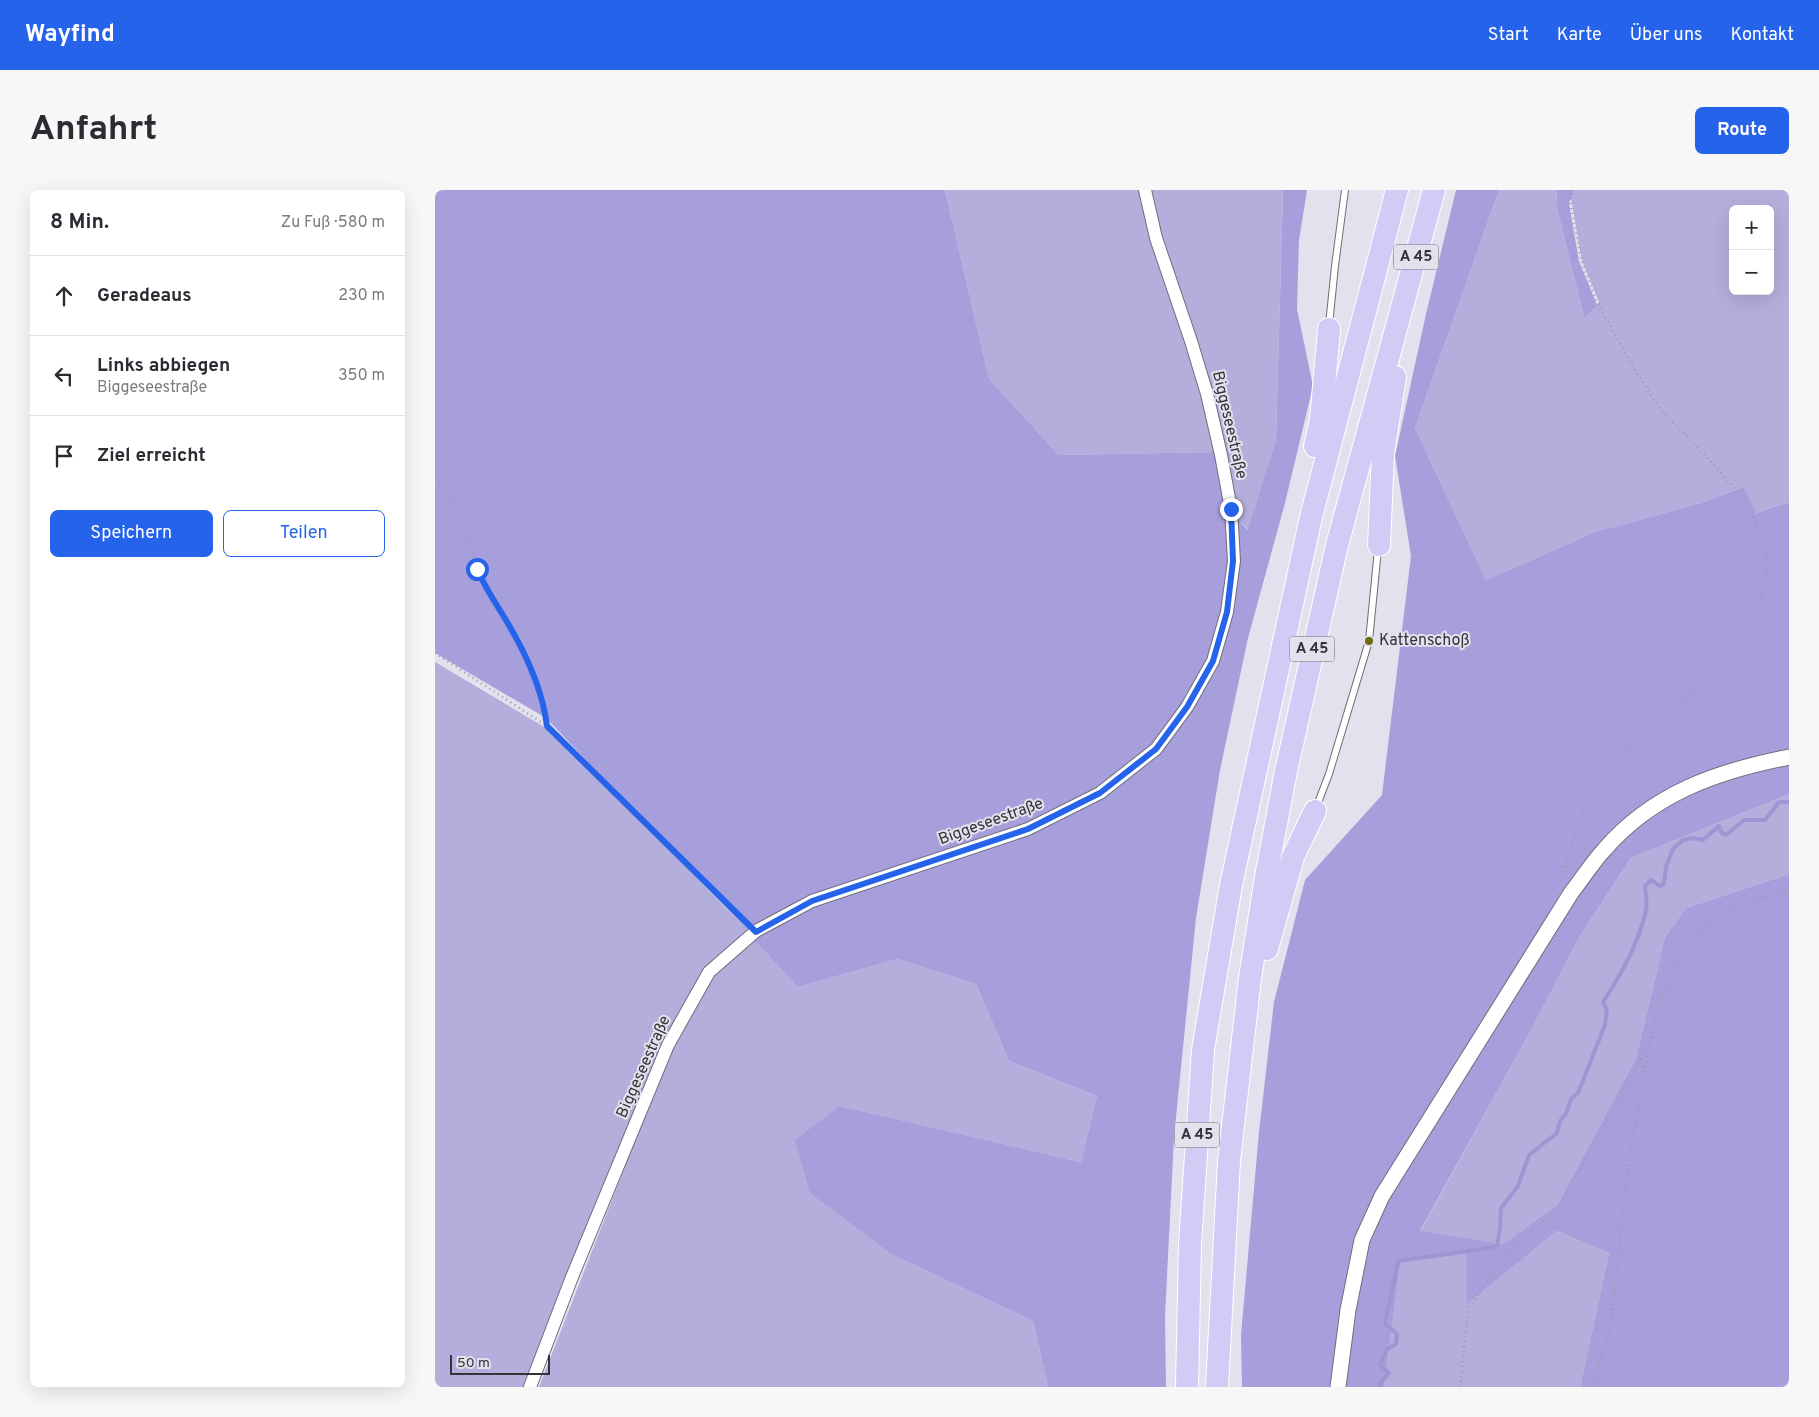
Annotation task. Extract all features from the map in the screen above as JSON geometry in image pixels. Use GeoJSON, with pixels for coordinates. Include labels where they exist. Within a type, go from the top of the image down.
{"type":"FeatureCollection","features":[{"type":"Feature","properties":{"kind":"highway","name":"A 45"},"geometry":{"type":"LineString","coordinates":[[1187,1387],[1190,1244],[1203,1050],[1231,885],[1311,517],[1397,190]]}},
{"type":"Feature","properties":{"kind":"highway","name":"A 45"},"geometry":{"type":"LineString","coordinates":[[1217,1387],[1229,1161],[1250,978],[1269,857],[1285,771],[1337,545],[1363,443],[1398,325],[1434,190]]}},
{"type":"Feature","properties":{"kind":"highway"},"geometry":{"type":"LineString","coordinates":[[1379,545],[1383,453],[1400,348],[1398,325]]}},
{"type":"Feature","properties":{"kind":"highway"},"geometry":{"type":"LineString","coordinates":[[1311,517],[1311,465],[1321,420],[1329,329]]}},
{"type":"Feature","properties":{"kind":"highway"},"geometry":{"type":"LineString","coordinates":[[1250,978],[1267,949],[1293,857],[1315,811]]}},
{"type":"Feature","properties":{"kind":"street","name":"Biggeseestraße"},"geometry":{"type":"LineString","coordinates":[[530,1387],[572,1277],[668,1045],[709,972],[756,932],[812,901],[1028,829],[1100,793],[1156,749],[1187,707],[1213,661],[1227,612],[1233,561],[1231,509],[1207,394],[1156,238],[1145,190]]}},
{"type":"Feature","properties":{"kind":"street"},"geometry":{"type":"LineString","coordinates":[[1339,1387],[1348,1310],[1362,1240],[1382,1196],[1571,893],[1604,850],[1629,825],[1655,806],[1709,777],[1789,757]]}},
{"type":"Feature","properties":{"kind":"lane"},"geometry":{"type":"LineString","coordinates":[[1329,329],[1345,190]]}},
{"type":"Feature","properties":{"kind":"lane"},"geometry":{"type":"LineString","coordinates":[[1315,811],[1329,774],[1369,641],[1379,545]]}},
{"type":"Feature","properties":{"kind":"path"},"geometry":{"type":"LineString","coordinates":[[1570,190],[1581,260],[1597,302],[1660,410],[1708,458],[1748,504],[1766,547],[1766,574],[1761,600],[1749,622],[1676,712],[1620,753],[1603,769],[1593,786],[1565,864],[1566,879],[1571,893]]}},
{"type":"Feature","properties":{"kind":"path"},"geometry":{"type":"LineString","coordinates":[[435,478],[463,511],[477,569],[489,595],[518,641],[537,682],[545,705],[547,726]]}},
{"type":"Feature","properties":{"kind":"path"},"geometry":{"type":"LineString","coordinates":[[435,653],[547,726],[756,932]]}},
{"type":"Feature","properties":{"kind":"path"},"geometry":{"type":"LineString","coordinates":[[1592,1387],[1610,1328],[1631,1147],[1649,1045],[1661,997],[1684,952],[1714,917],[1735,907],[1789,890]]}},
{"type":"Feature","properties":{"kind":"path"},"geometry":{"type":"LineString","coordinates":[[1460,1387],[1468,1309],[1507,1254],[1560,1206],[1649,1045]]}},
{"type":"Feature","properties":{"kind":"shaded area"},"geometry":{"type":"Polygon","coordinates":[[[435,190],[945,190],[989,379],[1059,455],[1218,452],[1230,513],[1248,530],[1276,440],[1283,190],[1307,190],[1299,240],[1297,309],[1313,386],[1285,503],[1248,638],[1220,770],[1196,918],[1174,1137],[1165,1316],[1166,1387],[1048,1387],[1033,1321],[893,1255],[810,1193],[795,1140],[840,1106],[1081,1162],[1097,1096],[1009,1061],[976,984],[898,959],[798,987],[752,938],[750,933],[546,718],[435,653],[435,190]]]}},
{"type":"Feature","properties":{"kind":"shaded area"},"geometry":{"type":"Polygon","coordinates":[[[945,190],[1142,190],[1188,342],[1218,452],[1059,455],[989,379],[945,190]]]}},
{"type":"Feature","properties":{"kind":"shaded area"},"geometry":{"type":"Polygon","coordinates":[[[1148,190],[1283,190],[1276,440],[1249,530],[1236,519],[1148,190]]]}},
{"type":"Feature","properties":{"kind":"shaded area"},"geometry":{"type":"Polygon","coordinates":[[[1456,190],[1499,190],[1415,428],[1486,580],[1595,532],[1701,503],[1744,487],[1756,513],[1789,502],[1789,794],[1631,858],[1581,934],[1530,1032],[1420,1231],[1503,1244],[1557,1205],[1636,1058],[1665,937],[1686,908],[1789,874],[1789,1387],[1580,1387],[1609,1253],[1557,1231],[1467,1304],[1466,1252],[1401,1259],[1384,1387],[1242,1387],[1241,1335],[1259,1132],[1274,1002],[1305,880],[1382,795],[1411,556],[1395,456],[1426,314],[1456,190]]]}},
{"type":"Feature","properties":{"kind":"shaded area"},"geometry":{"type":"Polygon","coordinates":[[[1499,190],[1557,190],[1556,203],[1586,317],[1599,302],[1582,261],[1571,198],[1575,190],[1789,190],[1789,502],[1755,513],[1744,487],[1701,503],[1595,532],[1486,580],[1415,428],[1499,190]]]}},
{"type":"Feature","properties":{"kind":"shaded area"},"geometry":{"type":"Polygon","coordinates":[[[1557,190],[1575,190],[1569,203],[1579,261],[1597,305],[1585,318],[1556,203],[1557,190]]]}},
{"type":"Feature","properties":{"kind":"shaded area"},"geometry":{"type":"Polygon","coordinates":[[[435,662],[546,728],[661,841],[750,933],[707,969],[525,1387],[435,1387],[435,662]]]}},
{"type":"Feature","properties":{"kind":"shaded area"},"geometry":{"type":"Polygon","coordinates":[[[1789,794],[1789,874],[1686,908],[1665,937],[1636,1058],[1557,1205],[1503,1244],[1420,1232],[1530,1032],[1581,934],[1631,858],[1789,794]]]}},
{"type":"Feature","properties":{"kind":"shaded area"},"geometry":{"type":"Polygon","coordinates":[[[752,938],[798,987],[898,959],[976,984],[1009,1061],[1097,1096],[1081,1162],[840,1106],[893,1255],[1033,1321],[1048,1387],[539,1387],[672,1046],[711,974],[752,938]]]}},
{"type":"Feature","properties":{"kind":"shaded area"},"geometry":{"type":"Polygon","coordinates":[[[1557,1231],[1609,1253],[1580,1387],[1384,1387],[1401,1259],[1466,1252],[1468,1303],[1557,1231]]]}},
{"type":"Feature","properties":{"kind":"waterway"},"geometry":{"type":"LineString","coordinates":[[1380,1387],[1380,1384],[1389,1373],[1380,1365],[1387,1349],[1396,1344],[1397,1334],[1385,1324],[1398,1261],[1497,1247],[1501,1208],[1518,1186],[1529,1155],[1557,1133],[1560,1121],[1566,1114],[1571,1099],[1578,1093],[1605,1025],[1607,1011],[1603,1002],[1629,958],[1643,922],[1647,907],[1645,886],[1651,880],[1660,886],[1664,884],[1666,867],[1673,849],[1683,840],[1693,838],[1703,840],[1719,826],[1721,832],[1726,835],[1744,820],[1765,820],[1779,802],[1789,802]]}},
{"type":"Feature","properties":{"kind":"place","name":"Kattenschoß"},"geometry":{"type":"Point","coordinates":[1369,641]}},
{"type":"Feature","properties":{"kind":"route"},"geometry":{"type":"LineString","coordinates":[[477,569],[493,602],[501,611],[518,641],[537,682],[545,705],[547,726],[756,932],[812,901],[1028,829],[1100,793],[1156,749],[1187,707],[1213,661],[1227,612],[1233,561],[1231,509]]}}]}
